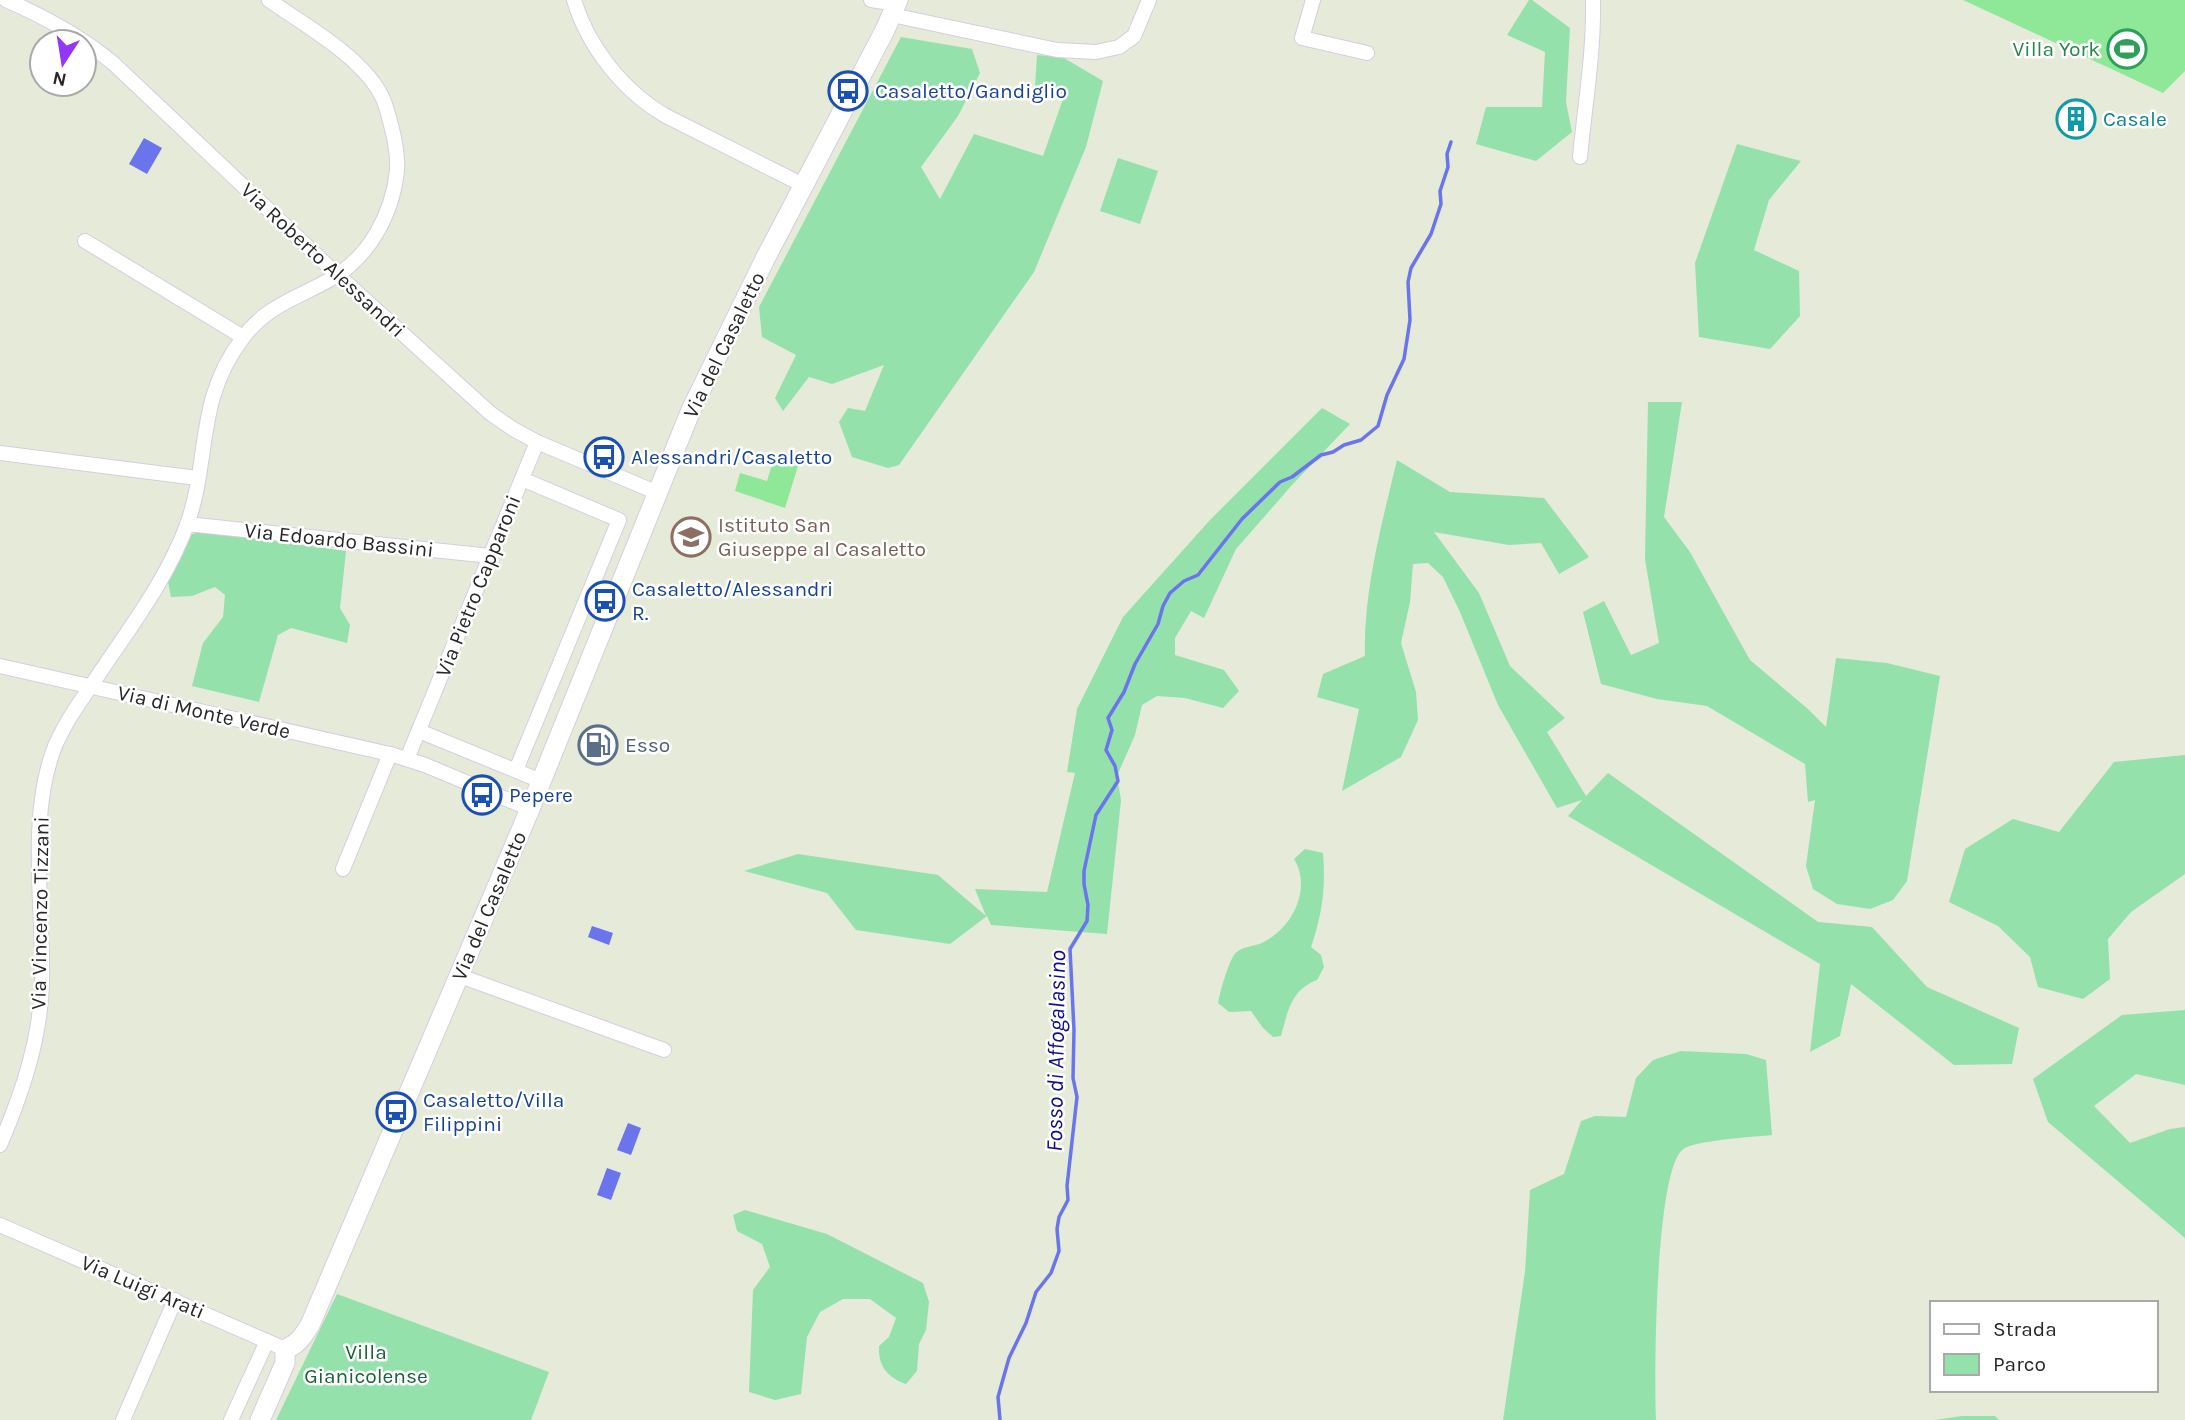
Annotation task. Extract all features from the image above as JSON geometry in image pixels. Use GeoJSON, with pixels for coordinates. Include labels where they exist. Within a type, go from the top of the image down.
{"type":"FeatureCollection","features":[{"type":"Feature","properties":{"kind":"street","name":"Via Roberto Alessandri"},"geometry":{"type":"LineString","coordinates":[[6,0],[92,45],[490,413],[537,442],[658,493]]}},
{"type":"Feature","properties":{"kind":"street","name":"Via Vincenzo Tizzani"},"geometry":{"type":"LineString","coordinates":[[0,1145],[27,1071],[38,1018],[42,985],[40,834],[43,789],[51,756],[61,733],[157,588],[187,524],[206,422],[223,368],[243,337],[260,318],[274,307],[338,275],[367,248],[383,220],[396,174],[393,133],[383,99],[366,73],[351,59],[268,0]]}},
{"type":"Feature","properties":{"kind":"street"},"geometry":{"type":"LineString","coordinates":[[574,0],[585,27],[610,66],[647,104],[666,117],[803,185]]}},
{"type":"Feature","properties":{"kind":"street"},"geometry":{"type":"LineString","coordinates":[[871,0],[1057,50],[1096,52],[1119,47],[1134,36],[1149,0]]}},
{"type":"Feature","properties":{"kind":"street"},"geometry":{"type":"LineString","coordinates":[[1313,0],[1303,38],[1367,53]]}},
{"type":"Feature","properties":{"kind":"street"},"geometry":{"type":"LineString","coordinates":[[1580,157],[1591,68],[1593,0]]}},
{"type":"Feature","properties":{"kind":"street","name":"Via del Casaletto"},"geometry":{"type":"LineString","coordinates":[[276,1345],[290,1348],[301,1340],[310,1325],[530,809],[699,393],[896,6]]}},
{"type":"Feature","properties":{"kind":"street"},"geometry":{"type":"LineString","coordinates":[[85,241],[243,337]]}},
{"type":"Feature","properties":{"kind":"street","name":"Via Pietro Capparoni"},"geometry":{"type":"LineString","coordinates":[[407,759],[537,442]]}},
{"type":"Feature","properties":{"kind":"street"},"geometry":{"type":"LineString","coordinates":[[0,453],[197,478]]}},
{"type":"Feature","properties":{"kind":"street"},"geometry":{"type":"LineString","coordinates":[[516,770],[619,520],[522,479]]}},
{"type":"Feature","properties":{"kind":"street","name":"Via Edoardo Bassini"},"geometry":{"type":"LineString","coordinates":[[187,524],[490,556]]}},
{"type":"Feature","properties":{"kind":"street","name":"Via di Monte Verde"},"geometry":{"type":"LineString","coordinates":[[0,666],[390,754],[530,809]]}},
{"type":"Feature","properties":{"kind":"street"},"geometry":{"type":"LineString","coordinates":[[419,731],[541,781]]}},
{"type":"Feature","properties":{"kind":"street"},"geometry":{"type":"LineString","coordinates":[[343,869],[390,754]]}},
{"type":"Feature","properties":{"kind":"street"},"geometry":{"type":"LineString","coordinates":[[460,976],[664,1050]]}},
{"type":"Feature","properties":{"kind":"street","name":"Via Luigi Arati"},"geometry":{"type":"LineString","coordinates":[[0,1225],[276,1345]]}},
{"type":"Feature","properties":{"kind":"street"},"geometry":{"type":"LineString","coordinates":[[123,1420],[175,1300]]}},
{"type":"Feature","properties":{"kind":"street"},"geometry":{"type":"LineString","coordinates":[[231,1420],[276,1345]]}},
{"type":"Feature","properties":{"kind":"street"},"geometry":{"type":"LineString","coordinates":[[260,1420],[285,1363],[276,1345]]}},
{"type":"Feature","properties":{"kind":"green space"},"geometry":{"type":"Polygon","coordinates":[[[1529,0],[1570,28],[1566,102],[1572,132],[1536,161],[1476,144],[1486,107],[1542,107],[1545,52],[1507,35],[1529,0]]]}},
{"type":"Feature","properties":{"kind":"green space","name":"Villa York"},"geometry":{"type":"Polygon","coordinates":[[[1963,0],[2185,0],[2185,71],[2163,93],[1963,0]]]}},
{"type":"Feature","properties":{"kind":"green space"},"geometry":{"type":"Polygon","coordinates":[[[901,37],[972,49],[980,73],[958,116],[921,167],[940,199],[974,134],[1043,156],[1063,99],[1035,87],[1037,55],[1064,58],[1103,81],[1086,147],[1034,272],[899,465],[888,468],[852,457],[839,422],[848,408],[865,411],[884,365],[832,384],[809,377],[783,411],[775,398],[796,355],[762,337],[759,307],[901,37]]]}},
{"type":"Feature","properties":{"kind":"green space"},"geometry":{"type":"Polygon","coordinates":[[[1737,144],[1801,161],[1769,200],[1754,250],[1799,271],[1800,316],[1770,349],[1699,337],[1695,263],[1737,144]]]}},
{"type":"Feature","properties":{"kind":"green space"},"geometry":{"type":"Polygon","coordinates":[[[1118,158],[1158,171],[1140,224],[1100,211],[1118,158]]]}},
{"type":"Feature","properties":{"kind":"green space"},"geometry":{"type":"Polygon","coordinates":[[[1648,402],[1682,402],[1664,517],[1690,552],[1750,660],[1826,727],[1836,658],[1887,663],[1940,676],[1907,881],[1893,900],[1870,909],[1837,904],[1813,889],[1806,866],[1815,800],[1808,802],[1805,764],[1707,706],[1657,699],[1601,684],[1583,612],[1604,601],[1631,655],[1659,643],[1645,559],[1648,402]]]}},
{"type":"Feature","properties":{"kind":"green space"},"geometry":{"type":"Polygon","coordinates":[[[1322,408],[1350,424],[1236,549],[1204,618],[1191,611],[1175,638],[1175,655],[1224,670],[1239,691],[1223,708],[1185,698],[1157,696],[1142,705],[1135,735],[1117,776],[1121,800],[1107,934],[991,925],[987,916],[950,944],[856,930],[827,893],[744,871],[798,854],[938,875],[986,916],[975,889],[1047,892],[1075,773],[1067,772],[1077,709],[1123,617],[1210,520],[1322,408]]]}},
{"type":"Feature","properties":{"kind":"green space"},"geometry":{"type":"Polygon","coordinates":[[[774,458],[798,466],[785,508],[735,491],[740,473],[767,481],[774,458]]]}},
{"type":"Feature","properties":{"kind":"green space"},"geometry":{"type":"Polygon","coordinates":[[[1397,460],[1450,492],[1544,498],[1589,557],[1559,574],[1541,543],[1509,545],[1434,532],[1479,593],[1510,666],[1565,718],[1547,732],[1586,796],[1608,773],[1818,922],[1872,927],[1927,987],[2019,1028],[2012,1064],[1954,1065],[1851,984],[1840,1036],[1810,1052],[1820,964],[1568,816],[1582,800],[1557,808],[1498,705],[1443,577],[1428,563],[1413,564],[1410,602],[1401,643],[1416,692],[1418,720],[1401,757],[1342,791],[1359,709],[1317,697],[1323,674],[1365,656],[1370,582],[1397,460]]]}},
{"type":"Feature","properties":{"kind":"green space"},"geometry":{"type":"Polygon","coordinates":[[[203,531],[346,551],[340,608],[350,625],[347,643],[291,628],[278,635],[259,702],[192,686],[203,643],[223,617],[225,595],[215,587],[192,596],[171,597],[168,582],[192,534],[203,531]]]}},
{"type":"Feature","properties":{"kind":"green space"},"geometry":{"type":"Polygon","coordinates":[[[2185,755],[2185,874],[2131,912],[2108,939],[2110,979],[2083,999],[2038,987],[2030,957],[1998,926],[1949,902],[1965,849],[2013,819],[2059,832],[2114,762],[2185,755]]]}},
{"type":"Feature","properties":{"kind":"green space"},"geometry":{"type":"Polygon","coordinates":[[[1305,849],[1323,853],[1322,901],[1311,947],[1321,955],[1324,967],[1317,980],[1301,989],[1292,1002],[1281,1036],[1273,1037],[1251,1011],[1229,1012],[1218,1003],[1234,955],[1240,950],[1264,942],[1291,917],[1297,906],[1301,882],[1294,859],[1305,849]]]}},
{"type":"Feature","properties":{"kind":"green space"},"geometry":{"type":"Polygon","coordinates":[[[2185,1010],[2185,1085],[2136,1074],[2094,1106],[2130,1143],[2170,1129],[2185,1127],[2185,1238],[2048,1122],[2033,1079],[2122,1015],[2185,1010]]]}},
{"type":"Feature","properties":{"kind":"green space"},"geometry":{"type":"Polygon","coordinates":[[[1681,1051],[1746,1054],[1766,1060],[1772,1135],[1711,1141],[1688,1147],[1682,1150],[1673,1167],[1666,1197],[1658,1278],[1656,1420],[1503,1420],[1525,1272],[1530,1190],[1564,1174],[1581,1121],[1595,1116],[1626,1117],[1636,1078],[1653,1060],[1681,1051]]]}},
{"type":"Feature","properties":{"kind":"green space"},"geometry":{"type":"Polygon","coordinates":[[[745,1210],[827,1234],[923,1283],[929,1302],[926,1330],[919,1344],[917,1371],[906,1384],[885,1370],[879,1353],[879,1346],[889,1337],[896,1318],[870,1299],[843,1299],[820,1312],[807,1337],[801,1394],[775,1400],[749,1392],[753,1290],[770,1267],[762,1244],[737,1231],[733,1215],[745,1210]]]}},
{"type":"Feature","properties":{"kind":"green space","name":"Villa Gianicolense"},"geometry":{"type":"Polygon","coordinates":[[[337,1294],[549,1372],[531,1420],[276,1420],[337,1294]]]}},
{"type":"Feature","properties":{"kind":"green space"},"geometry":{"type":"Polygon","coordinates":[[[1962,1416],[1995,1416],[1999,1420],[1935,1420],[1962,1416]]]}},
{"type":"Feature","properties":{"kind":"shaded area"},"geometry":{"type":"Polygon","coordinates":[[[144,138],[162,148],[147,174],[129,164],[144,138]]]}},
{"type":"Feature","properties":{"kind":"shaded area"},"geometry":{"type":"Polygon","coordinates":[[[592,926],[613,933],[609,945],[588,937],[592,926]]]}},
{"type":"Feature","properties":{"kind":"shaded area"},"geometry":{"type":"Polygon","coordinates":[[[628,1123],[641,1128],[631,1155],[617,1150],[628,1123]]]}},
{"type":"Feature","properties":{"kind":"shaded area"},"geometry":{"type":"Polygon","coordinates":[[[607,1168],[621,1173],[611,1200],[597,1195],[607,1168]]]}},
{"type":"Feature","properties":{"kind":"waterway","name":"Fosso di Affogalasino"},"geometry":{"type":"LineString","coordinates":[[1000,1420],[998,1397],[1009,1358],[1026,1323],[1036,1292],[1051,1273],[1059,1251],[1059,1217],[1068,1200],[1067,1186],[1077,1097],[1073,1078],[1074,1030],[1070,949],[1087,921],[1084,871],[1096,815],[1118,781],[1115,766],[1106,750],[1112,730],[1108,718],[1158,624],[1170,593],[1184,581],[1198,575],[1242,519],[1280,482],[1292,477],[1321,455],[1361,440],[1378,426],[1387,395],[1404,359],[1410,320],[1408,282],[1411,268],[1431,234],[1441,204],[1440,191],[1448,167],[1447,154],[1451,142]]}},
{"type":"Feature","properties":{"kind":"place","name":"Villa York"},"geometry":{"type":"Point","coordinates":[2127,49]}},
{"type":"Feature","properties":{"kind":"place","name":"Casaletto/Gandiglio"},"geometry":{"type":"Point","coordinates":[848,91]}},
{"type":"Feature","properties":{"kind":"place","name":"Casale"},"geometry":{"type":"Point","coordinates":[2076,119]}},
{"type":"Feature","properties":{"kind":"place","name":"Alessandri/Casaletto"},"geometry":{"type":"Point","coordinates":[604,457]}},
{"type":"Feature","properties":{"kind":"place","name":"Istituto San Giuseppe al Casaletto"},"geometry":{"type":"Point","coordinates":[691,537]}},
{"type":"Feature","properties":{"kind":"place","name":"Casaletto/Alessandri R."},"geometry":{"type":"Point","coordinates":[605,601]}},
{"type":"Feature","properties":{"kind":"place","name":"Esso"},"geometry":{"type":"Point","coordinates":[598,745]}},
{"type":"Feature","properties":{"kind":"place","name":"Pepere"},"geometry":{"type":"Point","coordinates":[482,795]}},
{"type":"Feature","properties":{"kind":"place","name":"Casaletto/Villa Filippini"},"geometry":{"type":"Point","coordinates":[396,1112]}}]}
